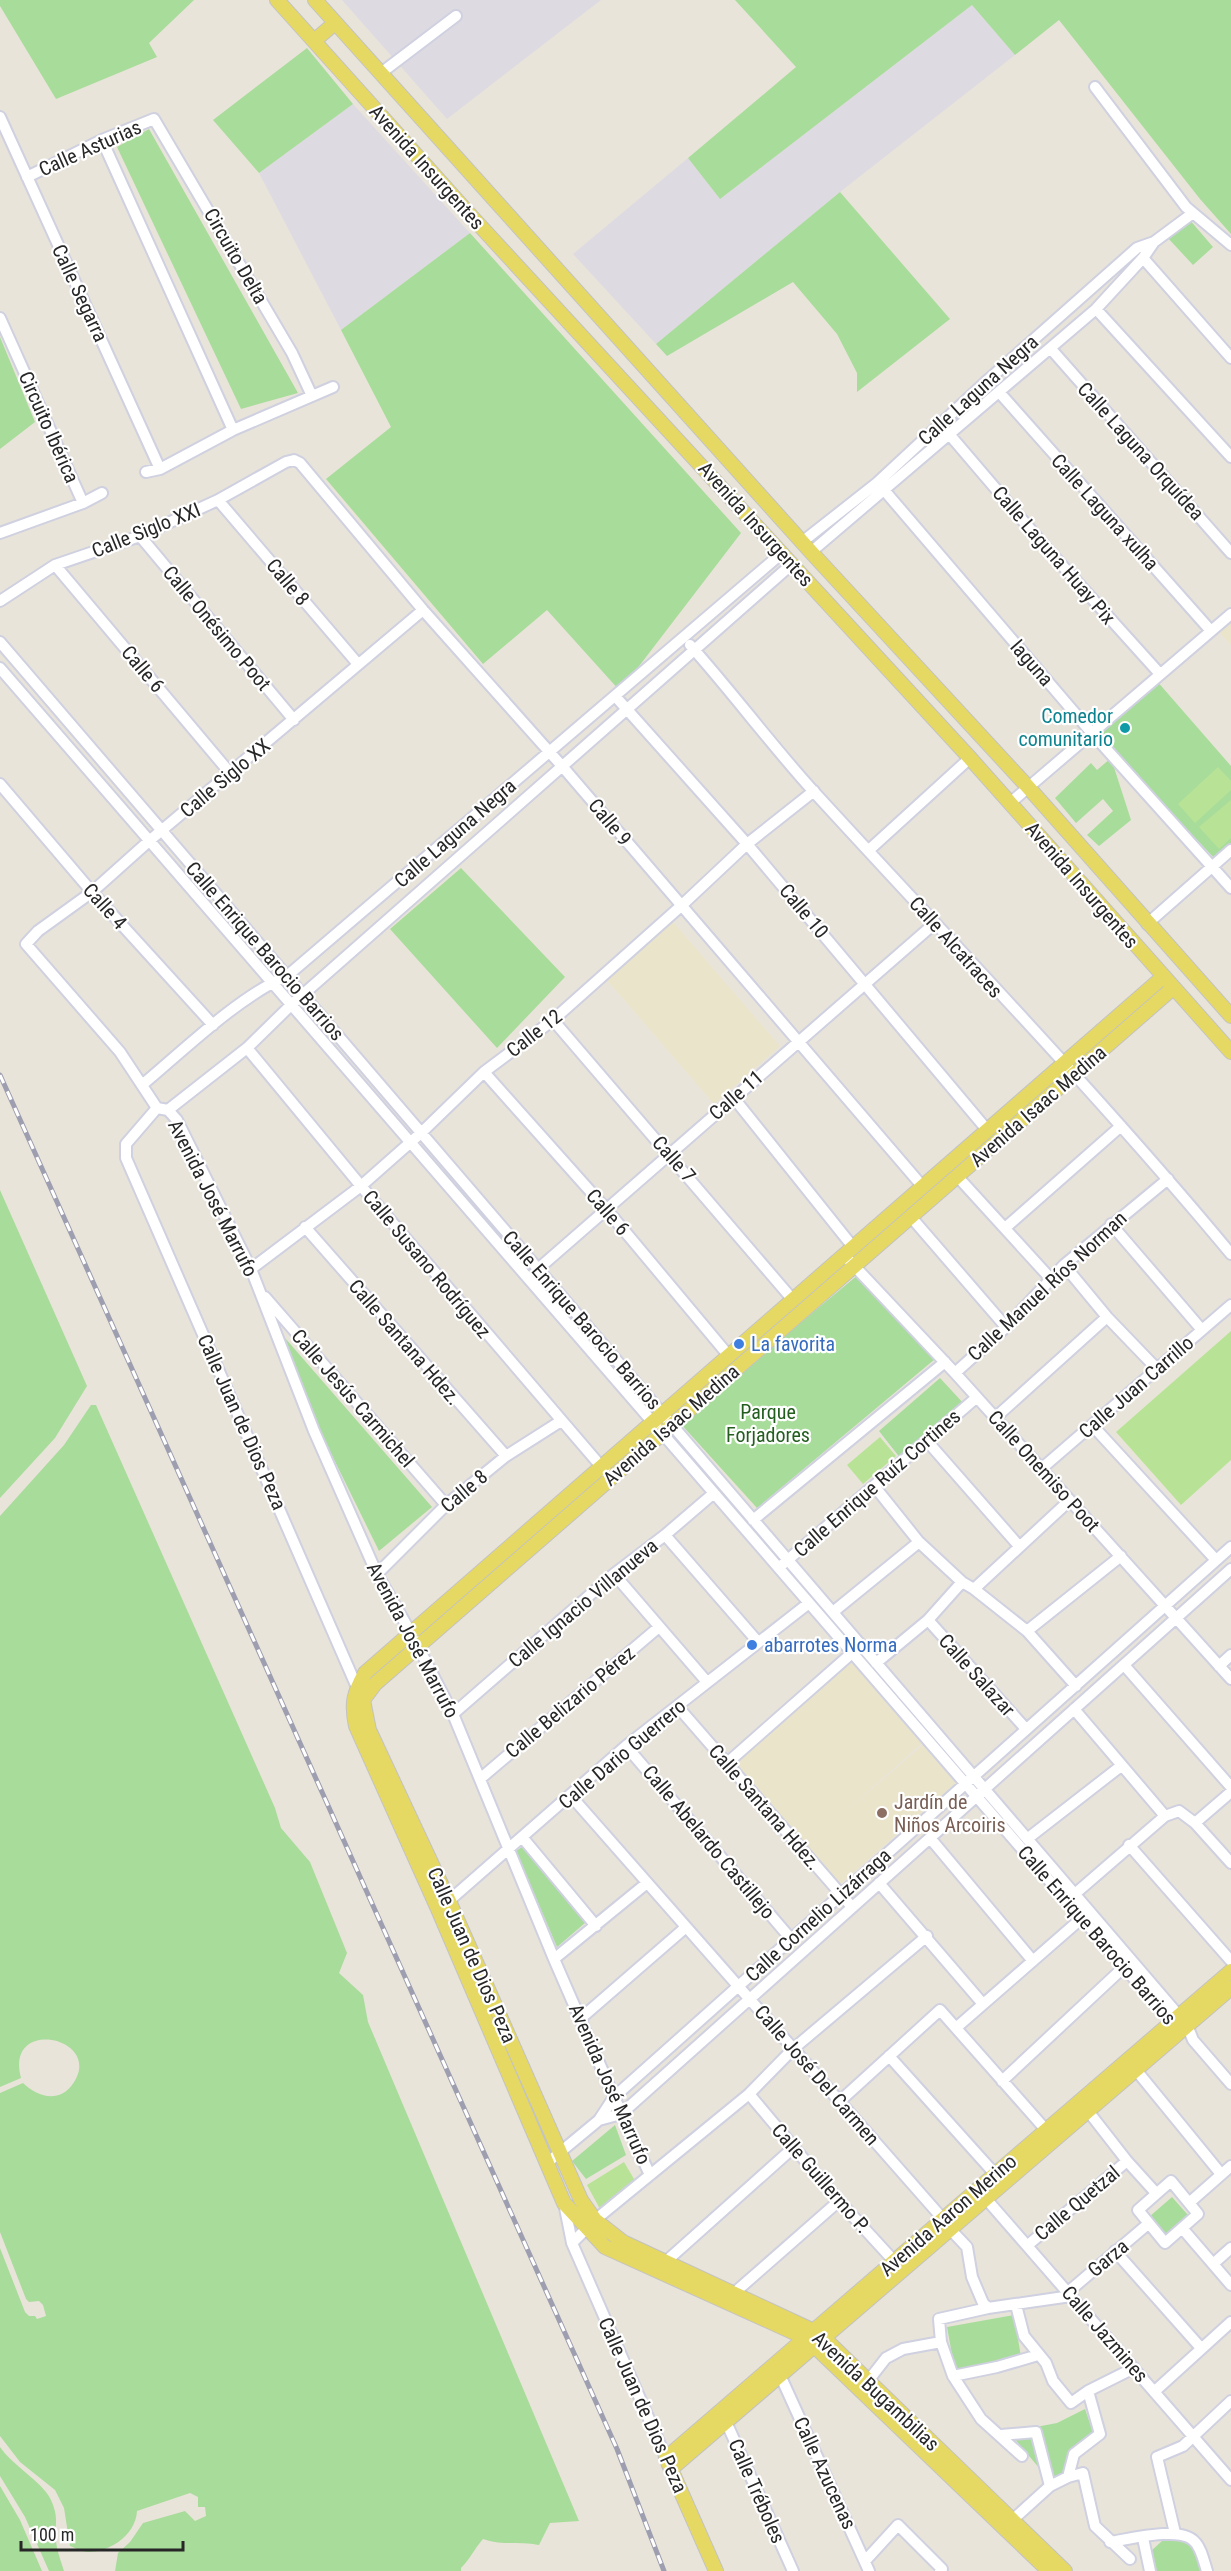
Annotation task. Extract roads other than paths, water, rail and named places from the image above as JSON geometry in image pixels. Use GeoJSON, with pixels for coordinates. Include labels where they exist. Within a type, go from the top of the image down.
{"type":"FeatureCollection","features":[{"type":"Feature","properties":{"kind":"main road","name":"Avenida Insurgentes"},"geometry":{"type":"LineString","coordinates":[[277,0],[472,218],[710,473],[970,758],[1231,1052]]}},
{"type":"Feature","properties":{"kind":"main road","name":"Avenida Insurgentes"},"geometry":{"type":"LineString","coordinates":[[315,0],[807,547],[1028,787],[1147,924],[1231,1016]]}},
{"type":"Feature","properties":{"kind":"main road"},"geometry":{"type":"LineString","coordinates":[[314,41],[336,23]]}},
{"type":"Feature","properties":{"kind":"main road"},"geometry":{"type":"LineString","coordinates":[[608,364],[627,347]]}},
{"type":"Feature","properties":{"kind":"main road"},"geometry":{"type":"LineString","coordinates":[[710,473],[727,458]]}},
{"type":"Feature","properties":{"kind":"main road","name":"Avenida Isaac Medina"},"geometry":{"type":"LineString","coordinates":[[360,1694],[365,1673],[1064,1064],[1168,983]]}},
{"type":"Feature","properties":{"kind":"main road","name":"Avenida Isaac Medina"},"geometry":{"type":"LineString","coordinates":[[360,1694],[375,1684],[1075,1074],[1168,983]]}},
{"type":"Feature","properties":{"kind":"main road","name":"Calle Juan de Dios Peza"},"geometry":{"type":"LineString","coordinates":[[360,1694],[352,1707],[356,1726],[444,1905],[591,2224]]}},
{"type":"Feature","properties":{"kind":"main road","name":"Calle Juan de Dios Peza"},"geometry":{"type":"LineString","coordinates":[[444,1905],[564,2203],[591,2224]]}},
{"type":"Feature","properties":{"kind":"main road","name":"Avenida Aaron Merino"},"geometry":{"type":"LineString","coordinates":[[668,2463],[982,2194],[1088,2111],[1136,2070],[1231,1971]]}},
{"type":"Feature","properties":{"kind":"main road","name":"Avenida Aaron Merino"},"geometry":{"type":"LineString","coordinates":[[982,2194],[995,2174],[1046,2130],[1180,2024],[1231,1988]]}},
{"type":"Feature","properties":{"kind":"main road","name":"Avenida Bugambilias"},"geometry":{"type":"LineString","coordinates":[[591,2224],[659,2267],[814,2338],[1008,2524],[1065,2571]]}},
{"type":"Feature","properties":{"kind":"main road","name":"Avenida Aaron Merino"},"geometry":{"type":"LineString","coordinates":[[723,2416],[780,2375],[814,2338],[894,2261],[947,2224]]}},
{"type":"Feature","properties":{"kind":"main road","name":"Avenida Bugambilias"},"geometry":{"type":"LineString","coordinates":[[659,2267],[733,2294],[814,2338],[868,2381],[1008,2524],[1042,2569]]}},
{"type":"Feature","properties":{"kind":"main road","name":"Calle Juan de Dios Peza"},"geometry":{"type":"LineString","coordinates":[[668,2463],[716,2571]]}},
{"type":"Feature","properties":{"kind":"street"},"geometry":{"type":"LineString","coordinates":[[381,73],[456,16]]}},
{"type":"Feature","properties":{"kind":"street"},"geometry":{"type":"LineString","coordinates":[[1095,87],[1193,213],[1231,245]]}},
{"type":"Feature","properties":{"kind":"street","name":"Calle Asturias"},"geometry":{"type":"LineString","coordinates":[[27,177],[102,140],[154,119]]}},
{"type":"Feature","properties":{"kind":"street","name":"Circuito Delta"},"geometry":{"type":"LineString","coordinates":[[154,119],[292,353],[312,396]]}},
{"type":"Feature","properties":{"kind":"street","name":"Calle Segarra"},"geometry":{"type":"LineString","coordinates":[[1,123],[160,469]]}},
{"type":"Feature","properties":{"kind":"street"},"geometry":{"type":"LineString","coordinates":[[102,140],[233,430]]}},
{"type":"Feature","properties":{"kind":"street","name":"Calle Laguna Negra"},"geometry":{"type":"LineString","coordinates":[[807,547],[988,380],[1137,248],[1154,242],[1193,213]]}},
{"type":"Feature","properties":{"kind":"street","name":"Calle Laguna Negra"},"geometry":{"type":"LineString","coordinates":[[807,547],[884,490],[1051,350],[1096,309],[1143,258],[1154,242]]}},
{"type":"Feature","properties":{"kind":"street"},"geometry":{"type":"LineString","coordinates":[[1143,258],[1231,358]]}},
{"type":"Feature","properties":{"kind":"street"},"geometry":{"type":"LineString","coordinates":[[1096,309],[1231,457]]}},
{"type":"Feature","properties":{"kind":"street","name":"Circuito Ibérica"},"geometry":{"type":"LineString","coordinates":[[0,318],[83,502]]}},
{"type":"Feature","properties":{"kind":"street","name":"Calle Laguna Orquídea"},"geometry":{"type":"LineString","coordinates":[[1051,350],[1231,553]]}},
{"type":"Feature","properties":{"kind":"street"},"geometry":{"type":"LineString","coordinates":[[147,472],[160,469],[233,430],[333,387]]}},
{"type":"Feature","properties":{"kind":"street","name":"Calle Laguna xulha"},"geometry":{"type":"LineString","coordinates":[[999,392],[1211,632]]}},
{"type":"Feature","properties":{"kind":"street","name":"Calle Laguna Huay Pix"},"geometry":{"type":"LineString","coordinates":[[949,434],[1042,543],[1160,674]]}},
{"type":"Feature","properties":{"kind":"street","name":"Calle Siglo XXI"},"geometry":{"type":"LineString","coordinates":[[0,602],[55,565],[140,536],[218,500],[294,460]]}},
{"type":"Feature","properties":{"kind":"street","name":"Calle 9"},"geometry":{"type":"LineString","coordinates":[[294,460],[300,464],[423,610],[562,766],[923,1187]]}},
{"type":"Feature","properties":{"kind":"street","name":"laguna"},"geometry":{"type":"LineString","coordinates":[[884,490],[1091,732],[1231,888]]}},
{"type":"Feature","properties":{"kind":"street","name":"Circuito Ibérica"},"geometry":{"type":"LineString","coordinates":[[0,532],[102,493]]}},
{"type":"Feature","properties":{"kind":"street","name":"Calle 8"},"geometry":{"type":"LineString","coordinates":[[218,500],[358,664]]}},
{"type":"Feature","properties":{"kind":"street","name":"Calle Onésimo Poot"},"geometry":{"type":"LineString","coordinates":[[140,536],[294,720]]}},
{"type":"Feature","properties":{"kind":"street","name":"Calle Laguna Negra"},"geometry":{"type":"LineString","coordinates":[[142,1085],[213,1025],[272,982],[287,976],[683,638],[787,558]]}},
{"type":"Feature","properties":{"kind":"street","name":"Calle Laguna Negra"},"geometry":{"type":"LineString","coordinates":[[126,1158],[126,1144],[162,1109],[247,1048],[291,1005],[694,650],[787,558]]}},
{"type":"Feature","properties":{"kind":"street","name":"Calle 6"},"geometry":{"type":"LineString","coordinates":[[55,565],[230,773]]}},
{"type":"Feature","properties":{"kind":"street","name":"Calle Siglo XX"},"geometry":{"type":"LineString","coordinates":[[142,1085],[120,1052],[26,944],[38,931],[92,892],[149,841],[423,610]]}},
{"type":"Feature","properties":{"kind":"street"},"geometry":{"type":"LineString","coordinates":[[1010,803],[1231,614]]}},
{"type":"Feature","properties":{"kind":"street","name":"Calle Alcatraces"},"geometry":{"type":"LineString","coordinates":[[683,638],[813,791],[1075,1074],[1231,1254]]}},
{"type":"Feature","properties":{"kind":"street","name":"Calle Enrique Barocio Barrios"},"geometry":{"type":"LineString","coordinates":[[0,642],[538,1269],[667,1429],[714,1493],[852,1653],[969,1780]]}},
{"type":"Feature","properties":{"kind":"street","name":"Calle Enrique Barocio Barrios"},"geometry":{"type":"LineString","coordinates":[[0,668],[410,1142],[658,1418]]}},
{"type":"Feature","properties":{"kind":"street","name":"Calle 10"},"geometry":{"type":"LineString","coordinates":[[615,696],[747,844],[988,1131]]}},
{"type":"Feature","properties":{"kind":"street"},"geometry":{"type":"LineString","coordinates":[[869,850],[970,758]]}},
{"type":"Feature","properties":{"kind":"street","name":"Calle 4"},"geometry":{"type":"LineString","coordinates":[[0,784],[92,892],[213,1025]]}},
{"type":"Feature","properties":{"kind":"street","name":"Calle 12"},"geometry":{"type":"LineString","coordinates":[[251,1269],[361,1186],[422,1133],[484,1072],[553,1020],[747,844],[813,791]]}},
{"type":"Feature","properties":{"kind":"street"},"geometry":{"type":"LineString","coordinates":[[439,846],[453,863]]}},
{"type":"Feature","properties":{"kind":"street"},"geometry":{"type":"LineString","coordinates":[[1147,924],[1231,850]]}},
{"type":"Feature","properties":{"kind":"street","name":"Calle 11"},"geometry":{"type":"LineString","coordinates":[[538,1269],[934,923]]}},
{"type":"Feature","properties":{"kind":"street","name":"Calle 7"},"geometry":{"type":"LineString","coordinates":[[553,1020],[793,1300]]}},
{"type":"Feature","properties":{"kind":"street","name":"Calle Susano Rodríguez"},"geometry":{"type":"LineString","coordinates":[[247,1048],[361,1186],[611,1478]]}},
{"type":"Feature","properties":{"kind":"street","name":"Calle 6"},"geometry":{"type":"LineString","coordinates":[[484,1072],[607,1210],[729,1356]]}},
{"type":"Feature","properties":{"kind":"street"},"geometry":{"type":"LineString","coordinates":[[142,1085],[162,1109]]}},
{"type":"Feature","properties":{"kind":"street"},"geometry":{"type":"LineString","coordinates":[[733,1097],[849,1251]]}},
{"type":"Feature","properties":{"kind":"street","name":"Avenida José Marrufo"},"geometry":{"type":"LineString","coordinates":[[162,1109],[177,1120],[251,1269],[314,1431],[377,1574],[453,1714],[554,1959],[650,2175]]}},
{"type":"Feature","properties":{"kind":"street"},"geometry":{"type":"LineString","coordinates":[[1005,1228],[1121,1126]]}},
{"type":"Feature","properties":{"kind":"street","name":"Calle Juan de Dios Peza"},"geometry":{"type":"LineString","coordinates":[[126,1158],[360,1694]]}},
{"type":"Feature","properties":{"kind":"street"},"geometry":{"type":"LineString","coordinates":[[957,1176],[1050,1278]]}},
{"type":"Feature","properties":{"kind":"street","name":"Calle Manuel Ríos Norman"},"geometry":{"type":"LineString","coordinates":[[955,1372],[1006,1327],[1064,1265],[1168,1179]]}},
{"type":"Feature","properties":{"kind":"street"},"geometry":{"type":"LineString","coordinates":[[911,1217],[1006,1327]]}},
{"type":"Feature","properties":{"kind":"street"},"geometry":{"type":"LineString","coordinates":[[1111,1224],[1202,1330]]}},
{"type":"Feature","properties":{"kind":"street","name":"Calle Santana Hdez."},"geometry":{"type":"LineString","coordinates":[[304,1227],[506,1456]]}},
{"type":"Feature","properties":{"kind":"street","name":"Calle Onemiso Poot"},"geometry":{"type":"LineString","coordinates":[[849,1251],[854,1266],[955,1372],[1231,1679]]}},
{"type":"Feature","properties":{"kind":"street"},"geometry":{"type":"LineString","coordinates":[[1064,1265],[1107,1317],[1158,1370]]}},
{"type":"Feature","properties":{"kind":"street","name":"Calle Jesús Carmichel"},"geometry":{"type":"LineString","coordinates":[[259,1290],[446,1505]]}},
{"type":"Feature","properties":{"kind":"street","name":"Calle Juan Carrillo"},"geometry":{"type":"LineString","coordinates":[[1041,1468],[1158,1370],[1231,1305]]}},
{"type":"Feature","properties":{"kind":"street"},"geometry":{"type":"LineString","coordinates":[[996,1417],[1107,1317]]}},
{"type":"Feature","properties":{"kind":"street","name":"Calle Manuel Ríos Norman"},"geometry":{"type":"LineString","coordinates":[[753,1520],[945,1362]]}},
{"type":"Feature","properties":{"kind":"street","name":"Calle Enrique Ruíz Cortines"},"geometry":{"type":"LineString","coordinates":[[778,1567],[875,1487],[976,1398]]}},
{"type":"Feature","properties":{"kind":"street","name":"Calle 8"},"geometry":{"type":"LineString","coordinates":[[377,1574],[446,1505],[506,1456],[561,1421]]}},
{"type":"Feature","properties":{"kind":"street"},"geometry":{"type":"LineString","coordinates":[[1092,1425],[1216,1560]]}},
{"type":"Feature","properties":{"kind":"street","name":"Calle Enrique Barocio Barrios"},"geometry":{"type":"LineString","coordinates":[[667,1429],[753,1520],[833,1612],[969,1780],[1180,2024]]}},
{"type":"Feature","properties":{"kind":"street"},"geometry":{"type":"LineString","coordinates":[[927,1441],[1019,1546]]}},
{"type":"Feature","properties":{"kind":"street"},"geometry":{"type":"LineString","coordinates":[[875,1487],[918,1542],[962,1582],[1027,1632],[1076,1686]]}},
{"type":"Feature","properties":{"kind":"street","name":"Calle Ignacio Villanueva"},"geometry":{"type":"LineString","coordinates":[[453,1714],[614,1574],[714,1493]]}},
{"type":"Feature","properties":{"kind":"street"},"geometry":{"type":"LineString","coordinates":[[974,1589],[1069,1501]]}},
{"type":"Feature","properties":{"kind":"street"},"geometry":{"type":"LineString","coordinates":[[541,1520],[551,1530]]}},
{"type":"Feature","properties":{"kind":"street"},"geometry":{"type":"LineString","coordinates":[[665,1535],[758,1642]]}},
{"type":"Feature","properties":{"kind":"street"},"geometry":{"type":"LineString","coordinates":[[833,1612],[918,1542]]}},
{"type":"Feature","properties":{"kind":"street","name":"Calle Cornelio Lizárraga"},"geometry":{"type":"LineString","coordinates":[[547,2163],[598,2120],[614,2097],[1231,1547]]}},
{"type":"Feature","properties":{"kind":"street"},"geometry":{"type":"LineString","coordinates":[[1027,1632],[1121,1556]]}},
{"type":"Feature","properties":{"kind":"street","name":"Calle Cornelio Lizárraga"},"geometry":{"type":"LineString","coordinates":[[598,2120],[621,2114],[1231,1569]]}},
{"type":"Feature","properties":{"kind":"street"},"geometry":{"type":"LineString","coordinates":[[614,1574],[707,1682]]}},
{"type":"Feature","properties":{"kind":"street"},"geometry":{"type":"LineString","coordinates":[[876,1663],[928,1620],[962,1582]]}},
{"type":"Feature","properties":{"kind":"street","name":"Calle Dario Guerrero"},"geometry":{"type":"LineString","coordinates":[[444,1905],[626,1746],[809,1603]]}},
{"type":"Feature","properties":{"kind":"street","name":"Calle Salazar"},"geometry":{"type":"LineString","coordinates":[[928,1620],[1026,1729]]}},
{"type":"Feature","properties":{"kind":"street","name":"Calle Belizario Pérez"},"geometry":{"type":"LineString","coordinates":[[481,1778],[659,1627]]}},
{"type":"Feature","properties":{"kind":"street"},"geometry":{"type":"LineString","coordinates":[[726,1764],[852,1653]]}},
{"type":"Feature","properties":{"kind":"street"},"geometry":{"type":"LineString","coordinates":[[1219,1666],[1231,1655]]}},
{"type":"Feature","properties":{"kind":"street"},"geometry":{"type":"LineString","coordinates":[[1124,1665],[1231,1786]]}},
{"type":"Feature","properties":{"kind":"street","name":"Calle Santana Hdez."},"geometry":{"type":"LineString","coordinates":[[678,1707],[852,1907]]}},
{"type":"Feature","properties":{"kind":"street"},"geometry":{"type":"LineString","coordinates":[[1074,1709],[1165,1816]]}},
{"type":"Feature","properties":{"kind":"street","name":"Calle Abelardo Castillejo"},"geometry":{"type":"LineString","coordinates":[[626,1746],[791,1939]]}},
{"type":"Feature","properties":{"kind":"street"},"geometry":{"type":"LineString","coordinates":[[1027,1839],[1121,1766]]}},
{"type":"Feature","properties":{"kind":"street"},"geometry":{"type":"LineString","coordinates":[[1195,1823],[1231,1792]]}},
{"type":"Feature","properties":{"kind":"street","name":"Calle Enrique Barocio Barrios"},"geometry":{"type":"LineString","coordinates":[[980,1793],[1027,1839],[1071,1897],[1082,1918],[1124,1967],[1180,2024]]}},
{"type":"Feature","properties":{"kind":"street","name":"Calle José Del Carmen"},"geometry":{"type":"LineString","coordinates":[[571,1796],[685,1928],[740,1985],[793,2049],[967,2247],[972,2277],[983,2303],[988,2308]]}},
{"type":"Feature","properties":{"kind":"street"},"geometry":{"type":"LineString","coordinates":[[1071,1897],[1165,1816],[1179,1811],[1195,1823],[1231,1863]]}},
{"type":"Feature","properties":{"kind":"street"},"geometry":{"type":"LineString","coordinates":[[522,1837],[596,1926]]}},
{"type":"Feature","properties":{"kind":"street"},"geometry":{"type":"LineString","coordinates":[[930,1838],[1033,1961]]}},
{"type":"Feature","properties":{"kind":"street"},"geometry":{"type":"LineString","coordinates":[[1129,1845],[1231,1961]]}},
{"type":"Feature","properties":{"kind":"street"},"geometry":{"type":"LineString","coordinates":[[554,1959],[647,1883]]}},
{"type":"Feature","properties":{"kind":"street"},"geometry":{"type":"LineString","coordinates":[[879,1883],[927,1936],[983,2004]]}},
{"type":"Feature","properties":{"kind":"street"},"geometry":{"type":"LineString","coordinates":[[957,2027],[1082,1918]]}},
{"type":"Feature","properties":{"kind":"street"},"geometry":{"type":"LineString","coordinates":[[580,2019],[685,1928]]}},
{"type":"Feature","properties":{"kind":"street"},"geometry":{"type":"LineString","coordinates":[[572,2243],[591,2224],[749,2094],[793,2049],[927,1936]]}},
{"type":"Feature","properties":{"kind":"street"},"geometry":{"type":"LineString","coordinates":[[1002,2081],[1124,1967]]}},
{"type":"Feature","properties":{"kind":"street"},"geometry":{"type":"LineString","coordinates":[[840,2101],[940,2010],[1046,2130]]}},
{"type":"Feature","properties":{"kind":"street"},"geometry":{"type":"LineString","coordinates":[[1180,2024],[1231,2084]]}},
{"type":"Feature","properties":{"kind":"street"},"geometry":{"type":"LineString","coordinates":[[889,2056],[995,2174]]}},
{"type":"Feature","properties":{"kind":"street"},"geometry":{"type":"LineString","coordinates":[[1136,2070],[1221,2174]]}},
{"type":"Feature","properties":{"kind":"street","name":"Calle Guillermo P."},"geometry":{"type":"LineString","coordinates":[[749,2094],[839,2201],[894,2261]]}},
{"type":"Feature","properties":{"kind":"street"},"geometry":{"type":"LineString","coordinates":[[1088,2111],[1127,2161],[1156,2193]]}},
{"type":"Feature","properties":{"kind":"street"},"geometry":{"type":"LineString","coordinates":[[659,2267],[793,2148]]}},
{"type":"Feature","properties":{"kind":"street","name":"Calle Quetzal"},"geometry":{"type":"LineString","coordinates":[[1028,2245],[1127,2161]]}},
{"type":"Feature","properties":{"kind":"street"},"geometry":{"type":"LineString","coordinates":[[1189,2203],[1231,2166]]}},
{"type":"Feature","properties":{"kind":"street"},"geometry":{"type":"LineString","coordinates":[[1172,2181],[1198,2214],[1165,2243],[1138,2210],[1156,2193],[1172,2181]]}},
{"type":"Feature","properties":{"kind":"street","name":"Calle Jazmines"},"geometry":{"type":"LineString","coordinates":[[982,2194],[1231,2480]]}},
{"type":"Feature","properties":{"kind":"street"},"geometry":{"type":"LineString","coordinates":[[733,2294],[839,2201]]}},
{"type":"Feature","properties":{"kind":"street","name":"Calle Juan de Dios Peza"},"geometry":{"type":"LineString","coordinates":[[564,2203],[572,2243],[668,2463]]}},
{"type":"Feature","properties":{"kind":"street","name":"Garza"},"geometry":{"type":"LineString","coordinates":[[1070,2294],[1115,2251],[1148,2224]]}},
{"type":"Feature","properties":{"kind":"street"},"geometry":{"type":"LineString","coordinates":[[1182,2228],[1231,2285]]}},
{"type":"Feature","properties":{"kind":"street"},"geometry":{"type":"LineString","coordinates":[[1213,2264],[1231,2248]]}},
{"type":"Feature","properties":{"kind":"street"},"geometry":{"type":"LineString","coordinates":[[1115,2251],[1201,2348]]}},
{"type":"Feature","properties":{"kind":"street"},"geometry":{"type":"LineString","coordinates":[[1022,2456],[981,2419],[953,2376],[941,2342],[939,2319],[1070,2294]]}},
{"type":"Feature","properties":{"kind":"street"},"geometry":{"type":"LineString","coordinates":[[1017,2305],[1024,2336],[1046,2363],[1053,2381],[1071,2403],[1088,2391],[1134,2368]]}},
{"type":"Feature","properties":{"kind":"street"},"geometry":{"type":"LineString","coordinates":[[1155,2391],[1231,2322]]}},
{"type":"Feature","properties":{"kind":"street"},"geometry":{"type":"LineString","coordinates":[[868,2381],[886,2358],[903,2349],[941,2342]]}},
{"type":"Feature","properties":{"kind":"street"},"geometry":{"type":"LineString","coordinates":[[953,2376],[997,2367],[1038,2355]]}},
{"type":"Feature","properties":{"kind":"street","name":"Calle Azucenas"},"geometry":{"type":"LineString","coordinates":[[780,2375],[867,2566]]}},
{"type":"Feature","properties":{"kind":"street"},"geometry":{"type":"LineString","coordinates":[[1068,2477],[1074,2454],[1100,2434],[1088,2391]]}},
{"type":"Feature","properties":{"kind":"street"},"geometry":{"type":"LineString","coordinates":[[1175,2533],[1157,2457],[1183,2446],[1231,2401]]}},
{"type":"Feature","properties":{"kind":"street","name":"Calle Tréboles"},"geometry":{"type":"LineString","coordinates":[[723,2416],[793,2571]]}},
{"type":"Feature","properties":{"kind":"street"},"geometry":{"type":"LineString","coordinates":[[1001,2435],[1036,2432],[1050,2486]]}},
{"type":"Feature","properties":{"kind":"street"},"geometry":{"type":"LineString","coordinates":[[1008,2524],[1050,2486],[1083,2473],[1095,2526],[1130,2559]]}},
{"type":"Feature","properties":{"kind":"street"},"geometry":{"type":"LineString","coordinates":[[867,2566],[898,2525],[942,2570],[940,2571]]}},
{"type":"Feature","properties":{"kind":"street"},"geometry":{"type":"LineString","coordinates":[[1110,2542],[1175,2533],[1187,2535],[1196,2542],[1208,2571]]}},
{"type":"Feature","properties":{"kind":"street"},"geometry":{"type":"LineString","coordinates":[[1143,2538],[1150,2571]]}},
{"type":"Feature","properties":{"kind":"railway"},"geometry":{"type":"LineString","coordinates":[[0,1075],[617,2449],[664,2571]]}},
{"type":"Feature","properties":{"kind":"place","name":"Comedor comunitario"},"geometry":{"type":"Point","coordinates":[1125,728]}},
{"type":"Feature","properties":{"kind":"place","name":"La favorita"},"geometry":{"type":"Point","coordinates":[739,1344]}},
{"type":"Feature","properties":{"kind":"place","name":"abarrotes Norma"},"geometry":{"type":"Point","coordinates":[752,1645]}},
{"type":"Feature","properties":{"kind":"place","name":"Jardín de Niños Arcoiris"},"geometry":{"type":"Point","coordinates":[882,1813]}},
{"type":"Feature","properties":{"kind":"park label","name":"Parque Forjadores"},"geometry":{"type":"Point","coordinates":[768,1424]}}]}
